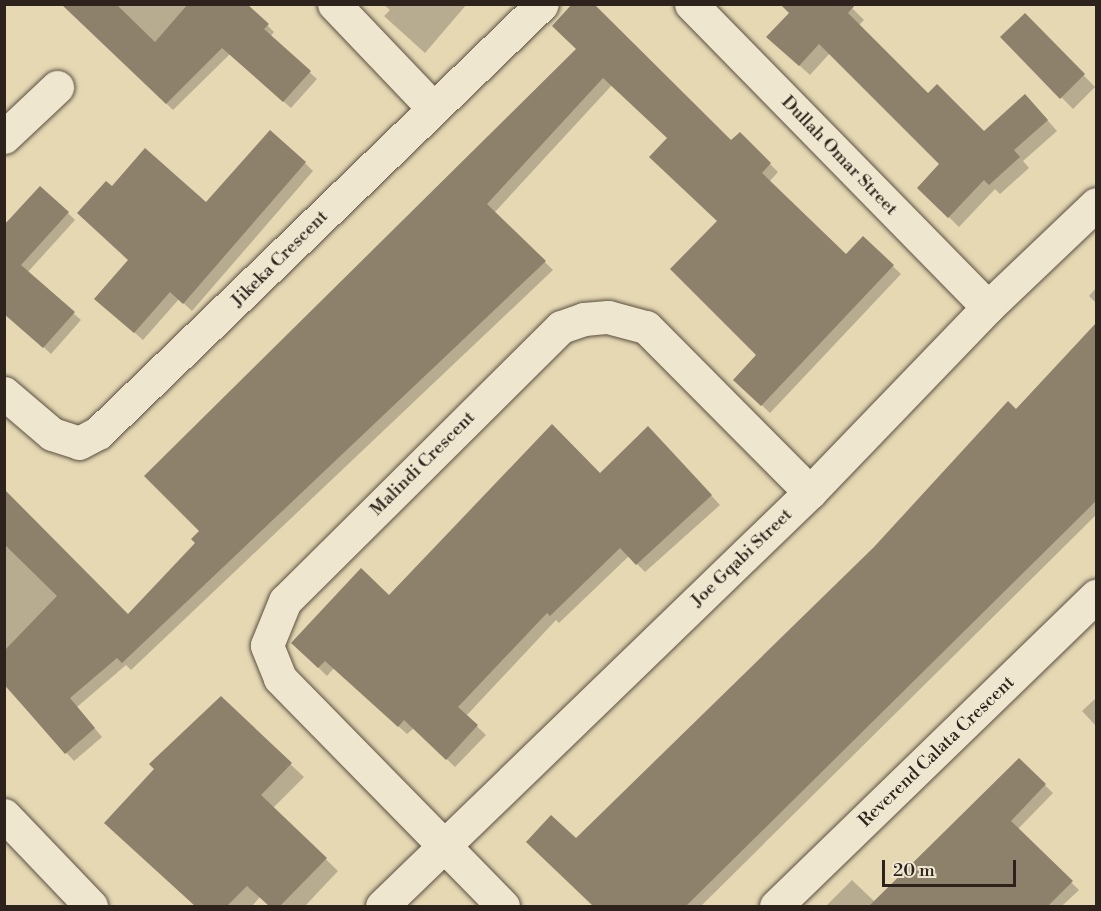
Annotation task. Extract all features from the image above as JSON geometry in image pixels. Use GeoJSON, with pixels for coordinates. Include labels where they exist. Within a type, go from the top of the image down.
{"type":"FeatureCollection","features":[{"type":"Feature","properties":{"kind":"street"},"geometry":{"type":"LineString","coordinates":[[334,4],[433,108]]}},
{"type":"Feature","properties":{"kind":"street","name":"Jikeka Crescent"},"geometry":{"type":"LineString","coordinates":[[4,393],[52,434],[80,443],[98,433],[542,4]]}},
{"type":"Feature","properties":{"kind":"street","name":"Dullah Omar Street"},"geometry":{"type":"LineString","coordinates":[[691,4],[988,307]]}},
{"type":"Feature","properties":{"kind":"street"},"geometry":{"type":"LineString","coordinates":[[4,137],[57,87]]}},
{"type":"Feature","properties":{"kind":"street","name":"Joe Gqabi Street"},"geometry":{"type":"LineString","coordinates":[[382,906],[445,849],[810,492],[988,307],[1096,204]]}},
{"type":"Feature","properties":{"kind":"street","name":"Malindi Crescent"},"geometry":{"type":"LineString","coordinates":[[503,906],[280,678],[267,645],[285,602],[561,327],[608,317],[646,327],[810,492]]}},
{"type":"Feature","properties":{"kind":"street","name":"Reverend Calata Crescent"},"geometry":{"type":"LineString","coordinates":[[776,906],[1096,596]]}},
{"type":"Feature","properties":{"kind":"street"},"geometry":{"type":"LineString","coordinates":[[4,815],[91,906]]}},
{"type":"Feature","properties":{"kind":"building"},"geometry":{"type":"Polygon","coordinates":[[[61,4],[116,4],[155,42],[188,4],[247,4],[269,24],[264,29],[311,71],[283,102],[222,48],[166,104],[61,4]]]}},
{"type":"Feature","properties":{"kind":"building"},"geometry":{"type":"Polygon","coordinates":[[[572,4],[594,4],[731,140],[740,132],[771,163],[762,173],[846,254],[863,236],[894,265],[761,406],[733,380],[756,355],[670,269],[717,221],[649,157],[667,138],[603,78],[487,204],[546,261],[122,663],[117,658],[70,698],[95,728],[65,754],[4,684],[4,651],[57,596],[4,544],[4,489],[128,614],[195,543],[191,539],[199,531],[144,476],[576,49],[552,26],[572,4]]]}},
{"type":"Feature","properties":{"kind":"building"},"geometry":{"type":"Polygon","coordinates":[[[780,4],[856,4],[848,13],[928,93],[937,84],[984,131],[1025,94],[1048,120],[1014,150],[1020,157],[989,185],[984,180],[948,218],[917,188],[939,164],[819,44],[799,66],[766,37],[789,13],[780,4]]]}},
{"type":"Feature","properties":{"kind":"building"},"geometry":{"type":"Polygon","coordinates":[[[1025,13],[1085,74],[1060,99],[1000,37],[1025,13]]]}},
{"type":"Feature","properties":{"kind":"building"},"geometry":{"type":"Polygon","coordinates":[[[270,130],[306,162],[183,304],[170,292],[134,333],[94,299],[128,260],[77,213],[106,181],[112,186],[145,148],[206,202],[270,130]]]}},
{"type":"Feature","properties":{"kind":"building"},"geometry":{"type":"Polygon","coordinates":[[[40,186],[69,212],[21,265],[75,312],[43,348],[4,314],[4,225],[40,186]]]}},
{"type":"Feature","properties":{"kind":"building"},"geometry":{"type":"Polygon","coordinates":[[[1096,323],[1096,501],[686,906],[593,906],[526,842],[551,815],[576,838],[874,547],[1008,401],[1016,409],[1096,323]]]}},
{"type":"Feature","properties":{"kind":"building"},"geometry":{"type":"Polygon","coordinates":[[[552,424],[600,473],[648,426],[712,495],[636,565],[620,548],[550,616],[547,613],[458,707],[478,725],[446,760],[404,720],[398,727],[325,661],[318,668],[291,643],[361,568],[389,595],[552,424]]]}},
{"type":"Feature","properties":{"kind":"building"},"geometry":{"type":"Polygon","coordinates":[[[221,696],[292,763],[261,795],[327,858],[280,906],[269,906],[247,886],[227,906],[195,906],[104,823],[154,769],[149,764],[221,696]]]}},
{"type":"Feature","properties":{"kind":"building"},"geometry":{"type":"Polygon","coordinates":[[[1019,758],[1046,784],[1011,821],[1073,881],[1048,906],[869,906],[1019,758]]]}}]}
